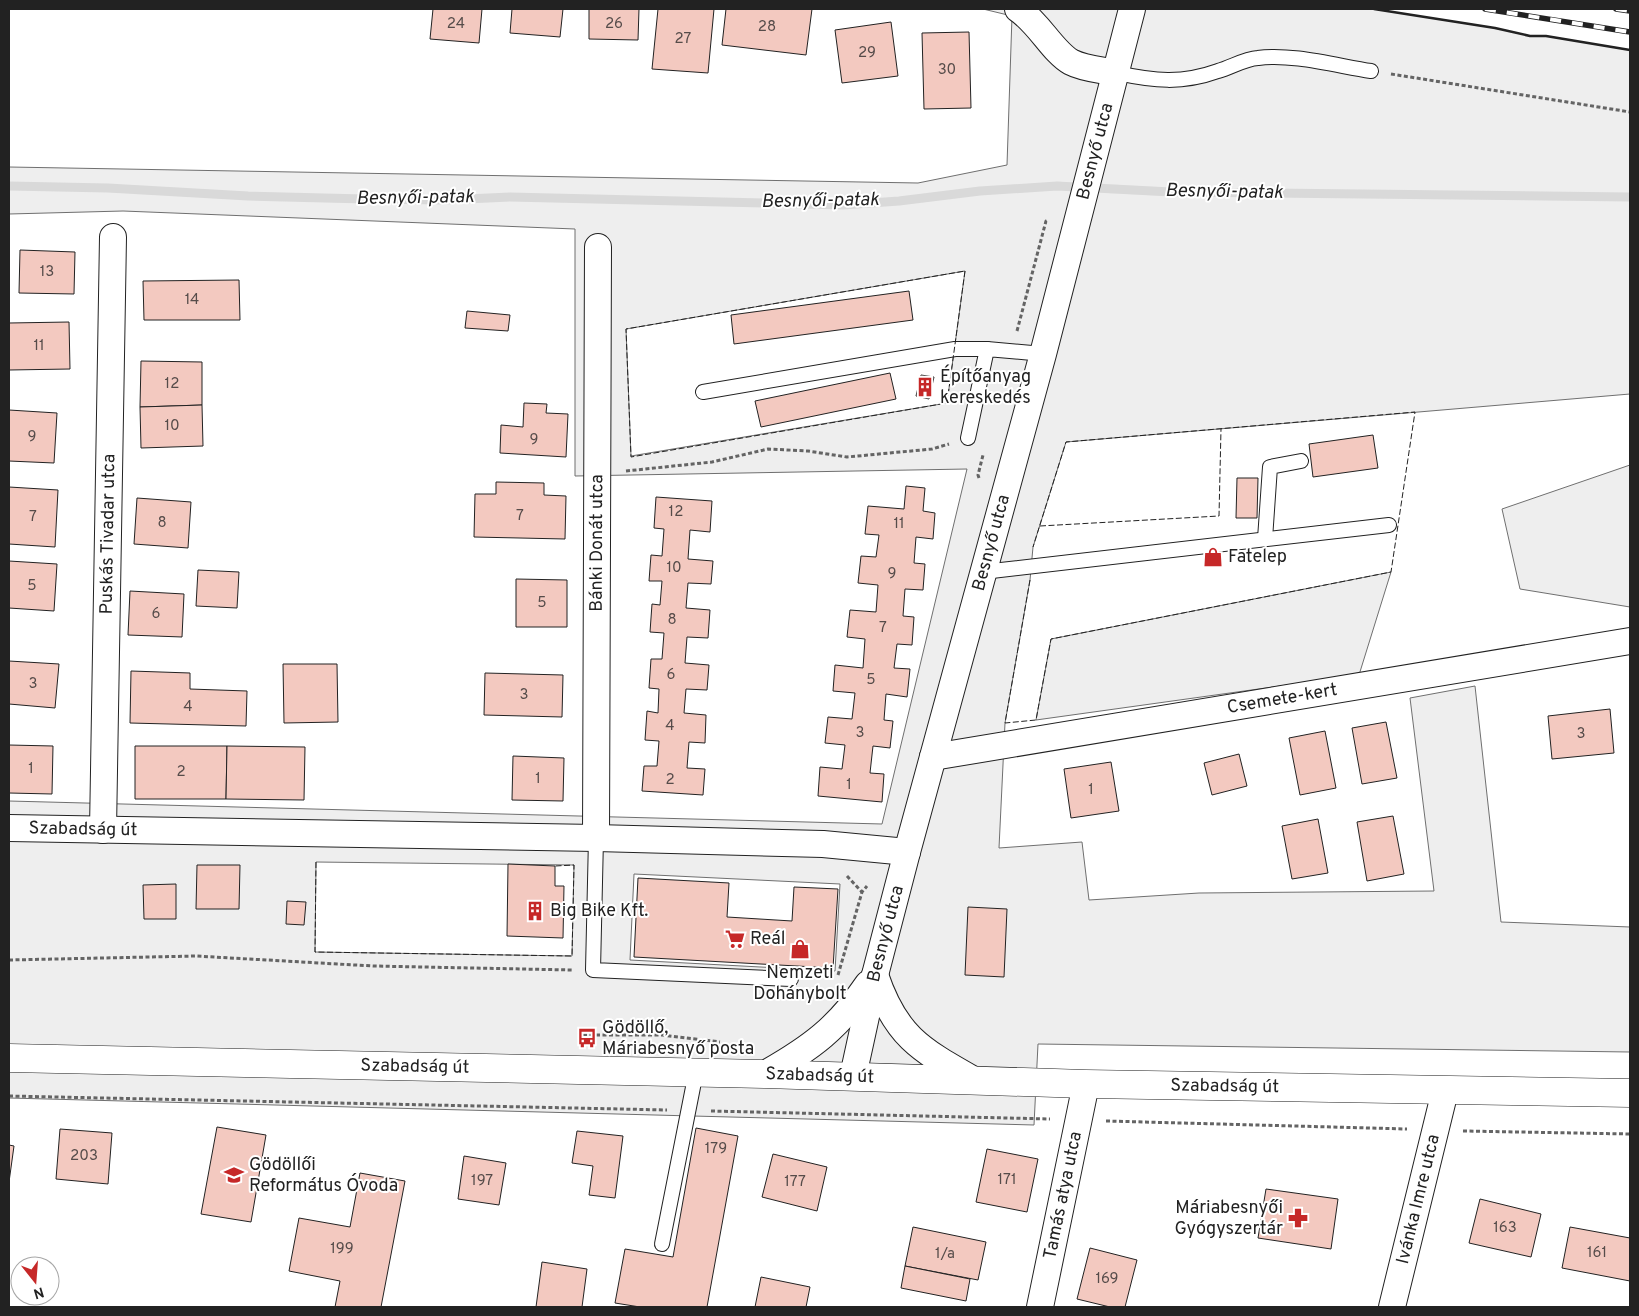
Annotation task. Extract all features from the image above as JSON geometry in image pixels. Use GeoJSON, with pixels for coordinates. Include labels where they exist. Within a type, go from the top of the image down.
{"type":"FeatureCollection","features":[{"type":"Feature","properties":{"kind":"main road","name":"Szabadság út"},"geometry":{"type":"LineString","coordinates":[[9,1058],[696,1072],[1086,1084],[1217,1084],[1445,1091],[1630,1093]]}},
{"type":"Feature","properties":{"kind":"street"},"geometry":{"type":"LineString","coordinates":[[1018,9],[1031,18],[1062,55],[1071,62],[1117,73]]}},
{"type":"Feature","properties":{"kind":"street","name":"Besnyő utca"},"geometry":{"type":"LineString","coordinates":[[853,1076],[874,975],[896,851],[933,757],[1043,354],[1132,9]]}},
{"type":"Feature","properties":{"kind":"street","name":"Puskás Tivadar utca"},"geometry":{"type":"LineString","coordinates":[[102,830],[113,237]]}},
{"type":"Feature","properties":{"kind":"street","name":"Bánki Donát utca"},"geometry":{"type":"LineString","coordinates":[[596,838],[598,247]]}},
{"type":"Feature","properties":{"kind":"street","name":"Csemete-kert"},"geometry":{"type":"LineString","coordinates":[[933,757],[1630,640]]}},
{"type":"Feature","properties":{"kind":"street","name":"Szabadság út"},"geometry":{"type":"LineString","coordinates":[[9,828],[596,838],[823,844],[896,851]]}},
{"type":"Feature","properties":{"kind":"street"},"geometry":{"type":"LineString","coordinates":[[765,1074],[799,1054],[830,1031],[852,1007],[874,975]]}},
{"type":"Feature","properties":{"kind":"street"},"geometry":{"type":"LineString","coordinates":[[874,975],[883,1000],[893,1019],[908,1036],[932,1057],[972,1079]]}},
{"type":"Feature","properties":{"kind":"street","name":"Tamás atya utca"},"geometry":{"type":"LineString","coordinates":[[1040,1307],[1086,1084]]}},
{"type":"Feature","properties":{"kind":"street","name":"Ivánka Imre utca"},"geometry":{"type":"LineString","coordinates":[[1392,1307],[1445,1091]]}},
{"type":"Feature","properties":{"kind":"lane"},"geometry":{"type":"LineString","coordinates":[[1117,73],[1156,81],[1175,81],[1219,71],[1257,58],[1277,56],[1371,71]]}},
{"type":"Feature","properties":{"kind":"lane"},"geometry":{"type":"LineString","coordinates":[[703,392],[954,349],[987,349],[1043,354]]}},
{"type":"Feature","properties":{"kind":"lane"},"geometry":{"type":"LineString","coordinates":[[968,438],[987,349]]}},
{"type":"Feature","properties":{"kind":"lane"},"geometry":{"type":"LineString","coordinates":[[1265,539],[1270,467],[1301,461]]}},
{"type":"Feature","properties":{"kind":"lane"},"geometry":{"type":"LineString","coordinates":[[983,572],[1389,525]]}},
{"type":"Feature","properties":{"kind":"lane"},"geometry":{"type":"LineString","coordinates":[[596,838],[593,970],[791,979]]}},
{"type":"Feature","properties":{"kind":"lane"},"geometry":{"type":"LineString","coordinates":[[662,1244],[696,1072]]}},
{"type":"Feature","properties":{"kind":"path"},"geometry":{"type":"LineString","coordinates":[[1371,71],[1630,112]]}},
{"type":"Feature","properties":{"kind":"path"},"geometry":{"type":"LineString","coordinates":[[1011,351],[1046,221],[1054,216]]}},
{"type":"Feature","properties":{"kind":"path"},"geometry":{"type":"LineString","coordinates":[[598,473],[712,462],[768,449],[808,451],[847,457],[932,449],[968,438]]}},
{"type":"Feature","properties":{"kind":"path"},"geometry":{"type":"LineString","coordinates":[[981,483],[978,474],[985,446]]}},
{"type":"Feature","properties":{"kind":"path"},"geometry":{"type":"LineString","coordinates":[[835,984],[862,892],[879,874],[896,851]]}},
{"type":"Feature","properties":{"kind":"path"},"geometry":{"type":"LineString","coordinates":[[9,960],[196,956],[373,966],[593,970]]}},
{"type":"Feature","properties":{"kind":"path"},"geometry":{"type":"LineString","coordinates":[[583,1035],[662,1035],[728,1044]]}},
{"type":"Feature","properties":{"kind":"path"},"geometry":{"type":"LineString","coordinates":[[9,1096],[688,1110],[1630,1134]]}},
{"type":"Feature","properties":{"kind":"shaded area"},"geometry":{"type":"Polygon","coordinates":[[[983,9],[1374,9],[1495,28],[1530,36],[1546,36],[1630,50],[1630,394],[1066,442],[1033,547],[1030,580],[1005,723],[999,848],[1082,842],[1089,900],[1199,893],[1434,891],[1410,698],[1475,686],[1501,922],[1630,927],[1630,1052],[1038,1044],[1034,1125],[9,1098],[9,801],[882,824],[967,469],[575,476],[575,229],[123,211],[9,214],[9,167],[918,183],[1007,165],[1012,16],[983,9]],[[965,271],[626,329],[631,456],[947,403],[965,271]],[[316,862],[315,952],[572,956],[574,865],[316,862]],[[634,874],[630,960],[835,971],[840,884],[634,874]]]}},
{"type":"Feature","properties":{"kind":"shaded area"},"geometry":{"type":"Polygon","coordinates":[[[1630,465],[1630,607],[1520,589],[1502,509],[1630,465]]]}},
{"type":"Feature","properties":{"kind":"shaded area"},"geometry":{"type":"Polygon","coordinates":[[[1391,572],[1359,675],[1036,720],[1051,639],[1391,572]]]}},
{"type":"Feature","properties":{"kind":"building"},"geometry":{"type":"Polygon","coordinates":[[[433,9],[482,9],[479,43],[430,39],[433,9]]]}},
{"type":"Feature","properties":{"kind":"building"},"geometry":{"type":"Polygon","coordinates":[[[512,9],[563,9],[560,37],[510,33],[512,9]]]}},
{"type":"Feature","properties":{"kind":"building"},"geometry":{"type":"Polygon","coordinates":[[[589,9],[639,9],[638,40],[589,39],[589,9]]]}},
{"type":"Feature","properties":{"kind":"building"},"geometry":{"type":"Polygon","coordinates":[[[658,9],[714,9],[708,73],[652,69],[658,9]]]}},
{"type":"Feature","properties":{"kind":"building"},"geometry":{"type":"Polygon","coordinates":[[[726,9],[812,9],[806,55],[722,45],[726,9]]]}},
{"type":"Feature","properties":{"kind":"building"},"geometry":{"type":"Polygon","coordinates":[[[891,22],[898,76],[842,83],[835,30],[891,22]]]}},
{"type":"Feature","properties":{"kind":"building"},"geometry":{"type":"Polygon","coordinates":[[[969,32],[971,108],[924,109],[922,33],[969,32]]]}},
{"type":"Feature","properties":{"kind":"building"},"geometry":{"type":"Polygon","coordinates":[[[20,250],[75,252],[74,294],[19,293],[20,250]]]}},
{"type":"Feature","properties":{"kind":"building"},"geometry":{"type":"Polygon","coordinates":[[[239,280],[240,320],[144,320],[143,281],[239,280]]]}},
{"type":"Feature","properties":{"kind":"building"},"geometry":{"type":"Polygon","coordinates":[[[909,291],[913,320],[734,344],[731,315],[909,291]]]}},
{"type":"Feature","properties":{"kind":"building"},"geometry":{"type":"Polygon","coordinates":[[[467,311],[510,315],[508,331],[465,328],[467,311]]]}},
{"type":"Feature","properties":{"kind":"building"},"geometry":{"type":"Polygon","coordinates":[[[69,322],[70,369],[9,370],[9,323],[69,322]]]}},
{"type":"Feature","properties":{"kind":"building"},"geometry":{"type":"Polygon","coordinates":[[[141,361],[202,362],[202,405],[140,407],[141,361]]]}},
{"type":"Feature","properties":{"kind":"building"},"geometry":{"type":"Polygon","coordinates":[[[890,373],[896,399],[761,427],[755,401],[890,373]]]}},
{"type":"Feature","properties":{"kind":"building","name":"Építőanyag kereskedés"},"geometry":{"type":"Polygon","coordinates":[[[921,375],[934,377],[929,399],[916,396],[921,375]]]}},
{"type":"Feature","properties":{"kind":"building"},"geometry":{"type":"Polygon","coordinates":[[[524,403],[547,404],[546,413],[568,414],[566,457],[500,453],[501,425],[523,427],[524,403]]]}},
{"type":"Feature","properties":{"kind":"building"},"geometry":{"type":"Polygon","coordinates":[[[202,405],[203,446],[141,448],[140,407],[202,405]]]}},
{"type":"Feature","properties":{"kind":"building"},"geometry":{"type":"Polygon","coordinates":[[[9,410],[57,413],[54,463],[9,461],[9,410]]]}},
{"type":"Feature","properties":{"kind":"building"},"geometry":{"type":"Polygon","coordinates":[[[1373,435],[1378,468],[1313,477],[1309,444],[1373,435]]]}},
{"type":"Feature","properties":{"kind":"building"},"geometry":{"type":"Polygon","coordinates":[[[1237,478],[1258,478],[1257,518],[1236,518],[1237,478]]]}},
{"type":"Feature","properties":{"kind":"building"},"geometry":{"type":"Polygon","coordinates":[[[496,482],[544,483],[544,495],[566,496],[565,539],[474,537],[475,494],[496,494],[496,482]]]}},
{"type":"Feature","properties":{"kind":"building"},"geometry":{"type":"Polygon","coordinates":[[[906,486],[925,488],[923,511],[935,513],[933,539],[916,537],[914,563],[925,564],[923,590],[905,589],[903,616],[914,617],[912,645],[897,644],[894,668],[910,669],[907,697],[886,694],[884,720],[893,721],[890,748],[873,746],[870,773],[884,774],[882,802],[818,796],[820,767],[842,769],[845,745],[825,743],[828,717],[852,719],[855,693],[833,691],[835,665],[863,668],[865,639],[847,637],[850,610],[876,612],[878,585],[858,583],[861,556],[876,557],[879,535],[865,534],[868,506],[904,509],[906,486]]]}},
{"type":"Feature","properties":{"kind":"building"},"geometry":{"type":"Polygon","coordinates":[[[9,487],[58,490],[55,547],[9,544],[9,487]]]}},
{"type":"Feature","properties":{"kind":"building"},"geometry":{"type":"Polygon","coordinates":[[[656,497],[712,501],[710,532],[690,530],[688,559],[713,561],[711,584],[688,583],[686,608],[710,610],[708,638],[687,637],[685,663],[709,665],[707,690],[686,689],[684,713],[706,715],[705,743],[689,742],[687,768],[705,769],[703,795],[642,791],[644,766],[657,766],[659,741],[645,740],[647,711],[658,713],[659,689],[649,688],[651,659],[662,659],[664,633],[650,632],[652,604],[660,605],[662,581],[649,581],[651,555],[662,556],[664,529],[654,528],[656,497]]]}},
{"type":"Feature","properties":{"kind":"building"},"geometry":{"type":"Polygon","coordinates":[[[137,498],[191,502],[188,548],[134,544],[137,498]]]}},
{"type":"Feature","properties":{"kind":"building"},"geometry":{"type":"Polygon","coordinates":[[[9,561],[57,564],[54,611],[9,608],[9,561]]]}},
{"type":"Feature","properties":{"kind":"building"},"geometry":{"type":"Polygon","coordinates":[[[198,570],[239,572],[237,608],[196,606],[198,570]]]}},
{"type":"Feature","properties":{"kind":"building"},"geometry":{"type":"Polygon","coordinates":[[[516,579],[567,580],[567,627],[516,627],[516,579]]]}},
{"type":"Feature","properties":{"kind":"building"},"geometry":{"type":"Polygon","coordinates":[[[130,591],[184,594],[182,637],[128,635],[130,591]]]}},
{"type":"Feature","properties":{"kind":"building"},"geometry":{"type":"Polygon","coordinates":[[[9,661],[59,664],[55,708],[9,704],[9,661]]]}},
{"type":"Feature","properties":{"kind":"building"},"geometry":{"type":"Polygon","coordinates":[[[283,664],[337,664],[338,722],[284,723],[283,664]]]}},
{"type":"Feature","properties":{"kind":"building"},"geometry":{"type":"Polygon","coordinates":[[[131,671],[190,673],[190,689],[247,691],[246,726],[130,723],[131,671]]]}},
{"type":"Feature","properties":{"kind":"building"},"geometry":{"type":"Polygon","coordinates":[[[485,673],[563,675],[562,717],[484,715],[485,673]]]}},
{"type":"Feature","properties":{"kind":"building"},"geometry":{"type":"Polygon","coordinates":[[[1610,709],[1614,753],[1552,759],[1548,716],[1610,709]]]}},
{"type":"Feature","properties":{"kind":"building"},"geometry":{"type":"Polygon","coordinates":[[[1386,722],[1397,778],[1362,784],[1352,728],[1386,722]]]}},
{"type":"Feature","properties":{"kind":"building"},"geometry":{"type":"Polygon","coordinates":[[[1325,731],[1336,788],[1300,795],[1289,738],[1325,731]]]}},
{"type":"Feature","properties":{"kind":"building"},"geometry":{"type":"Polygon","coordinates":[[[9,745],[53,746],[52,794],[9,793],[9,745]]]}},
{"type":"Feature","properties":{"kind":"building"},"geometry":{"type":"Polygon","coordinates":[[[135,746],[227,746],[226,799],[135,799],[135,746]]]}},
{"type":"Feature","properties":{"kind":"building"},"geometry":{"type":"Polygon","coordinates":[[[227,746],[305,747],[304,800],[226,799],[227,746]]]}},
{"type":"Feature","properties":{"kind":"building"},"geometry":{"type":"Polygon","coordinates":[[[1239,754],[1247,786],[1212,795],[1204,763],[1239,754]]]}},
{"type":"Feature","properties":{"kind":"building"},"geometry":{"type":"Polygon","coordinates":[[[513,756],[564,758],[563,801],[512,800],[513,756]]]}},
{"type":"Feature","properties":{"kind":"building"},"geometry":{"type":"Polygon","coordinates":[[[1111,762],[1119,811],[1071,818],[1064,769],[1111,762]]]}},
{"type":"Feature","properties":{"kind":"building"},"geometry":{"type":"Polygon","coordinates":[[[1393,816],[1404,874],[1367,881],[1357,822],[1393,816]]]}},
{"type":"Feature","properties":{"kind":"building"},"geometry":{"type":"Polygon","coordinates":[[[1318,819],[1328,873],[1292,879],[1282,826],[1318,819]]]}},
{"type":"Feature","properties":{"kind":"building","name":"Big Bike Kft."},"geometry":{"type":"Polygon","coordinates":[[[508,864],[555,866],[555,886],[564,886],[563,938],[507,936],[508,864]]]}},
{"type":"Feature","properties":{"kind":"building"},"geometry":{"type":"Polygon","coordinates":[[[197,865],[240,865],[239,909],[196,909],[197,865]]]}},
{"type":"Feature","properties":{"kind":"building","name":"Reál"},"geometry":{"type":"Polygon","coordinates":[[[638,878],[729,883],[727,917],[792,921],[794,887],[838,889],[833,968],[634,957],[638,878]]]}},
{"type":"Feature","properties":{"kind":"building"},"geometry":{"type":"Polygon","coordinates":[[[176,884],[176,919],[144,919],[143,885],[176,884]]]}},
{"type":"Feature","properties":{"kind":"building"},"geometry":{"type":"Polygon","coordinates":[[[287,901],[306,902],[304,925],[286,924],[287,901]]]}},
{"type":"Feature","properties":{"kind":"building"},"geometry":{"type":"Polygon","coordinates":[[[968,907],[1007,909],[1004,977],[965,975],[968,907]]]}},
{"type":"Feature","properties":{"kind":"building","name":"Gödöllői Református Óvoda"},"geometry":{"type":"Polygon","coordinates":[[[217,1127],[266,1135],[251,1222],[201,1214],[217,1127]]]}},
{"type":"Feature","properties":{"kind":"building"},"geometry":{"type":"Polygon","coordinates":[[[696,1128],[738,1136],[707,1307],[640,1307],[615,1303],[625,1249],[673,1257],[696,1128]]]}},
{"type":"Feature","properties":{"kind":"building"},"geometry":{"type":"Polygon","coordinates":[[[60,1129],[112,1133],[108,1184],[56,1179],[60,1129]]]}},
{"type":"Feature","properties":{"kind":"building"},"geometry":{"type":"Polygon","coordinates":[[[577,1131],[623,1136],[615,1198],[589,1195],[593,1166],[572,1163],[577,1131]]]}},
{"type":"Feature","properties":{"kind":"building"},"geometry":{"type":"Polygon","coordinates":[[[9,1145],[14,1146],[9,1182],[9,1145]]]}},
{"type":"Feature","properties":{"kind":"building"},"geometry":{"type":"Polygon","coordinates":[[[987,1149],[1038,1159],[1027,1212],[976,1202],[987,1149]]]}},
{"type":"Feature","properties":{"kind":"building"},"geometry":{"type":"Polygon","coordinates":[[[773,1154],[827,1167],[817,1211],[762,1197],[773,1154]]]}},
{"type":"Feature","properties":{"kind":"building"},"geometry":{"type":"Polygon","coordinates":[[[464,1156],[506,1163],[499,1205],[458,1199],[464,1156]]]}},
{"type":"Feature","properties":{"kind":"building"},"geometry":{"type":"Polygon","coordinates":[[[360,1173],[405,1181],[381,1307],[335,1307],[340,1281],[289,1271],[299,1218],[350,1227],[360,1173]]]}},
{"type":"Feature","properties":{"kind":"building","name":"Máriabesnyői Gyógyszertár"},"geometry":{"type":"Polygon","coordinates":[[[1266,1189],[1338,1199],[1331,1249],[1258,1238],[1266,1189]]]}},
{"type":"Feature","properties":{"kind":"building"},"geometry":{"type":"Polygon","coordinates":[[[1480,1199],[1541,1214],[1531,1257],[1469,1243],[1480,1199]]]}},
{"type":"Feature","properties":{"kind":"building"},"geometry":{"type":"Polygon","coordinates":[[[913,1227],[986,1242],[978,1280],[905,1266],[913,1227]]]}},
{"type":"Feature","properties":{"kind":"building"},"geometry":{"type":"Polygon","coordinates":[[[1570,1227],[1630,1238],[1630,1281],[1562,1268],[1570,1227]]]}},
{"type":"Feature","properties":{"kind":"building"},"geometry":{"type":"Polygon","coordinates":[[[1090,1248],[1137,1260],[1125,1307],[1110,1307],[1077,1299],[1090,1248]]]}},
{"type":"Feature","properties":{"kind":"building"},"geometry":{"type":"Polygon","coordinates":[[[542,1262],[587,1269],[582,1307],[536,1307],[542,1262]]]}},
{"type":"Feature","properties":{"kind":"building"},"geometry":{"type":"Polygon","coordinates":[[[905,1266],[970,1279],[966,1301],[901,1288],[905,1266]]]}},
{"type":"Feature","properties":{"kind":"building"},"geometry":{"type":"Polygon","coordinates":[[[761,1277],[810,1287],[806,1307],[755,1307],[761,1277]]]}},
{"type":"Feature","properties":{"kind":"waterway","name":"Besnyői-patak"},"geometry":{"type":"LineString","coordinates":[[9,186],[108,188],[248,196],[365,199],[445,200],[510,197],[843,205],[899,201],[980,191],[1057,186],[1171,192],[1630,197]]}},
{"type":"Feature","properties":{"kind":"railway"},"geometry":{"type":"LineString","coordinates":[[1485,9],[1630,32]]}},
{"type":"Feature","properties":{"kind":"railway"},"geometry":{"type":"LineString","coordinates":[[1616,9],[1630,11]]}},
{"type":"Feature","properties":{"kind":"fence"},"geometry":{"type":"LineString","coordinates":[[965,271],[947,403],[631,457],[626,329],[965,271]]}},
{"type":"Feature","properties":{"kind":"fence"},"geometry":{"type":"LineString","coordinates":[[1030,580],[1005,723],[1036,720],[1051,639],[1391,572],[1415,412],[1066,442],[1033,547]]}},
{"type":"Feature","properties":{"kind":"fence"},"geometry":{"type":"LineString","coordinates":[[1040,526],[1219,516],[1221,429]]}},
{"type":"Feature","properties":{"kind":"fence"},"geometry":{"type":"LineString","coordinates":[[316,862],[315,952],[572,956],[574,865],[555,866]]}},
{"type":"Feature","properties":{"kind":"wall"},"geometry":{"type":"LineString","coordinates":[[1374,9],[1495,28],[1530,36],[1546,36],[1630,50]]}},
{"type":"Feature","properties":{"kind":"place","name":"Építőanyag kereskedés"},"geometry":{"type":"Point","coordinates":[925,387]}},
{"type":"Feature","properties":{"kind":"place","name":"Fatelep"},"geometry":{"type":"Point","coordinates":[1213,557]}},
{"type":"Feature","properties":{"kind":"place","name":"Big Bike Kft."},"geometry":{"type":"Point","coordinates":[535,911]}},
{"type":"Feature","properties":{"kind":"place","name":"Reál"},"geometry":{"type":"Point","coordinates":[735,939]}},
{"type":"Feature","properties":{"kind":"place","name":"Nemzeti Dohánybolt"},"geometry":{"type":"Point","coordinates":[800,949]}},
{"type":"Feature","properties":{"kind":"place","name":"Gödöllő, Máriabesnyő posta"},"geometry":{"type":"Point","coordinates":[587,1038]}},
{"type":"Feature","properties":{"kind":"place","name":"Gödöllői Református Óvoda"},"geometry":{"type":"Point","coordinates":[234,1175]}},
{"type":"Feature","properties":{"kind":"place","name":"Máriabesnyői Gyógyszertár"},"geometry":{"type":"Point","coordinates":[1298,1218]}}]}
